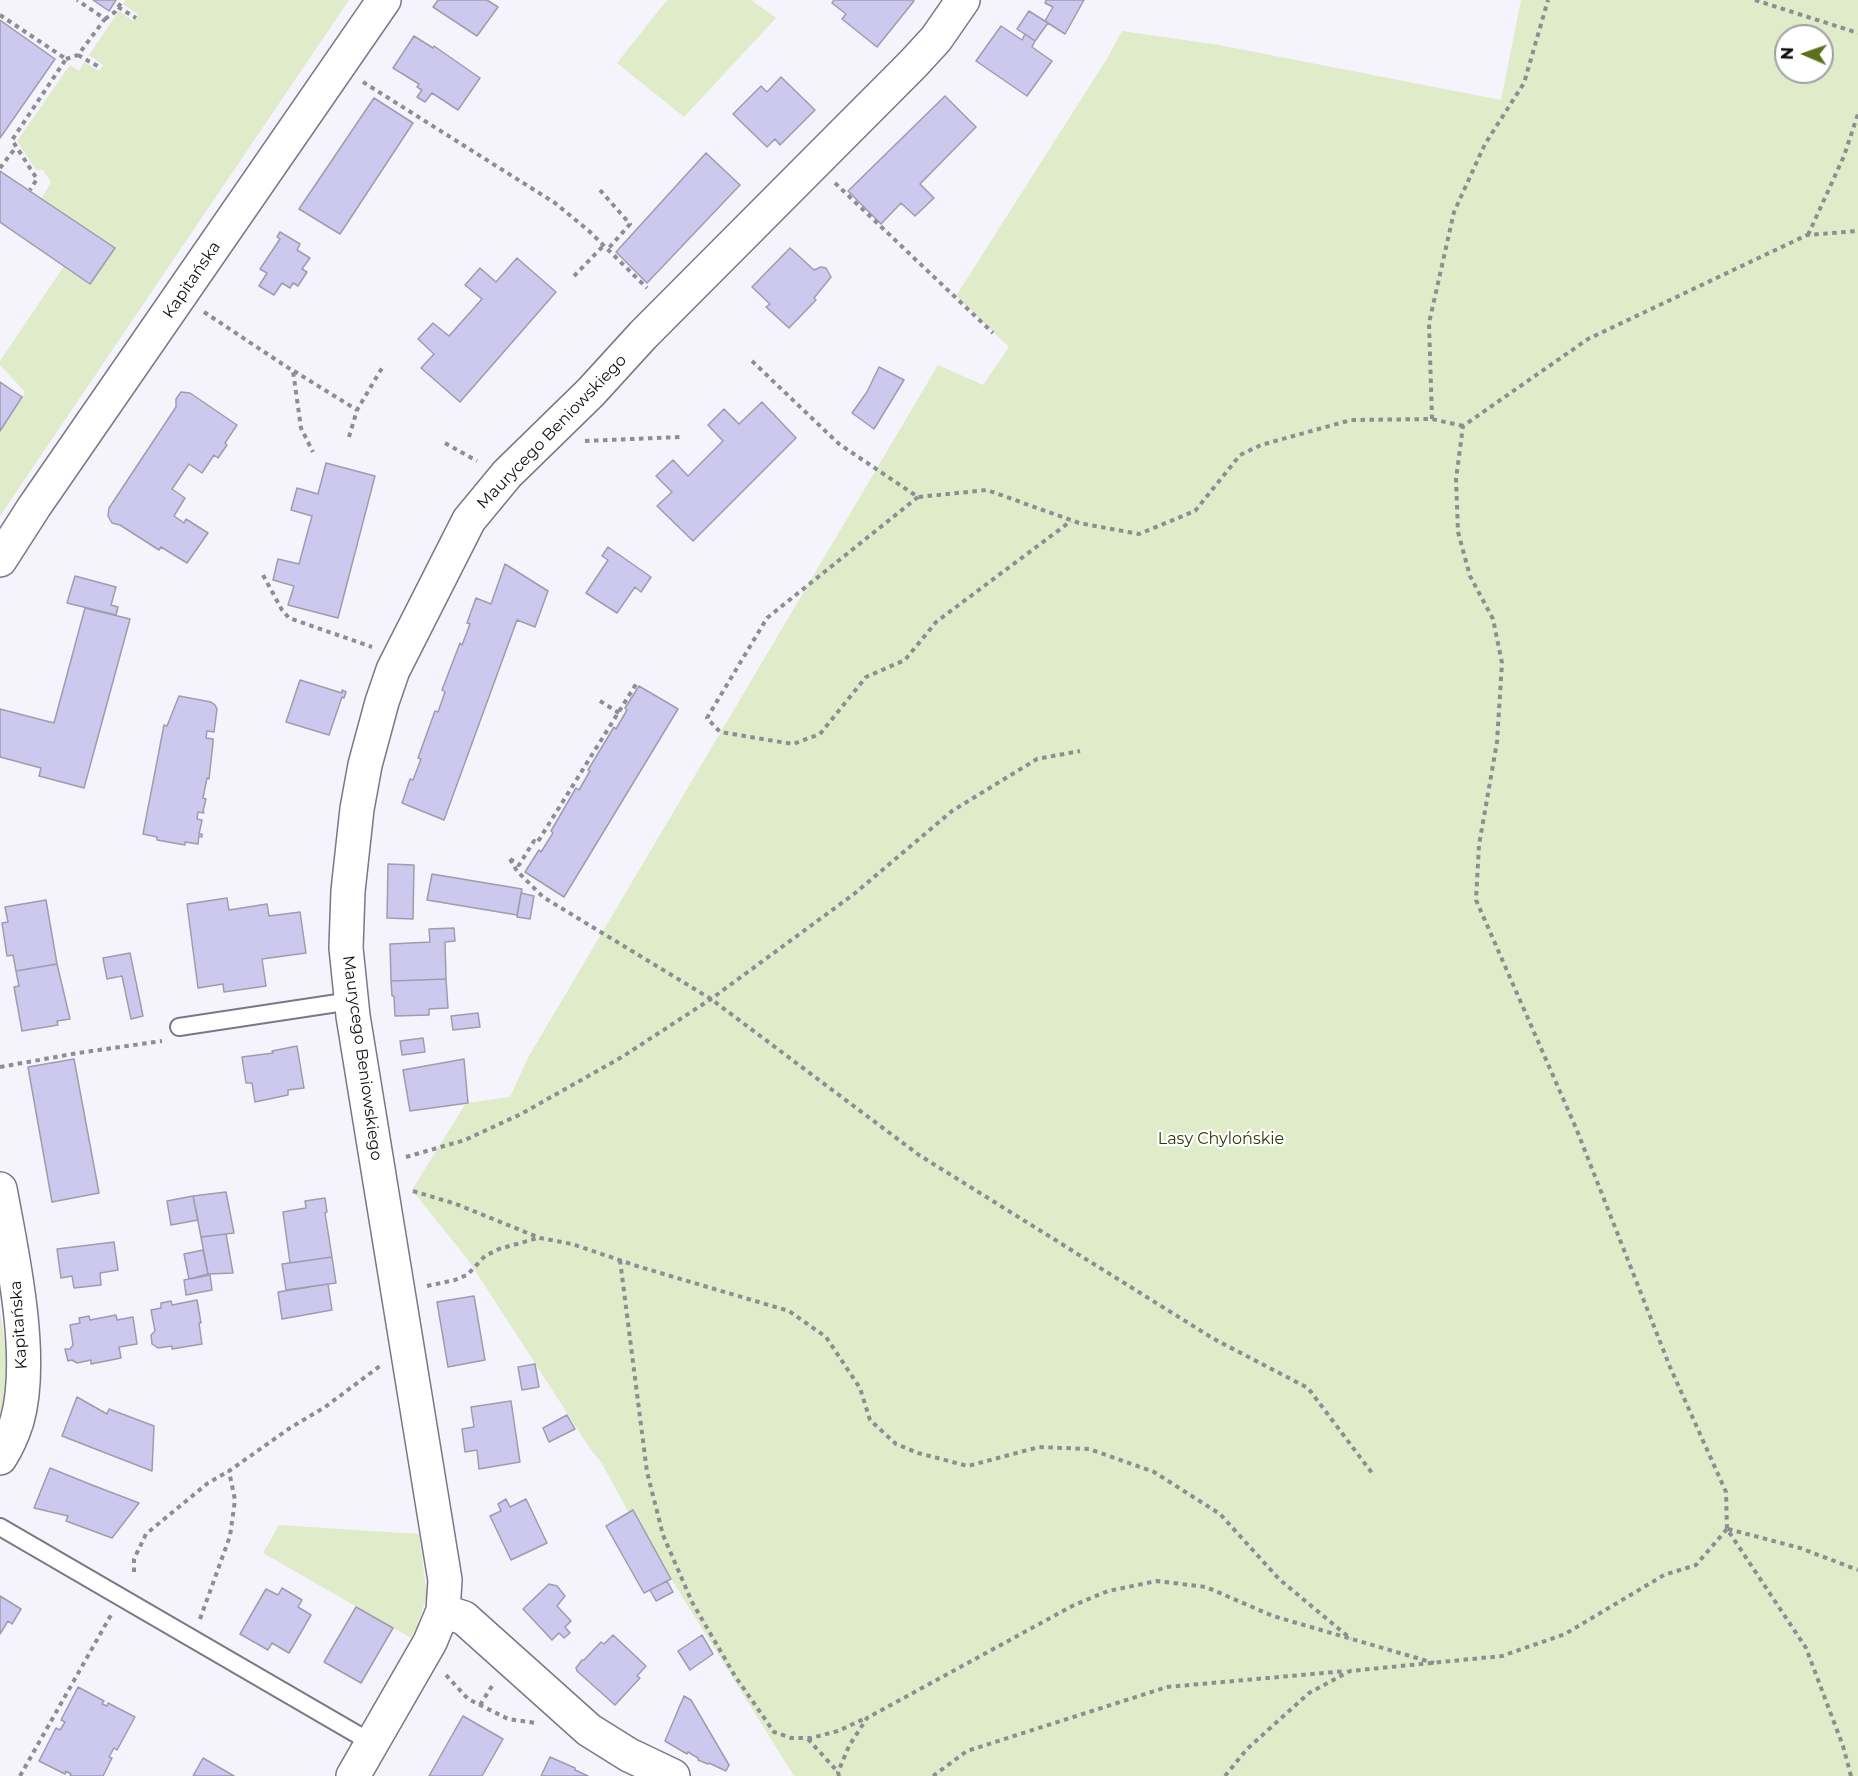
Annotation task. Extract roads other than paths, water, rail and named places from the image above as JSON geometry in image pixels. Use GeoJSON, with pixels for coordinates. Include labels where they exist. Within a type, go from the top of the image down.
{"type":"FeatureCollection","features":[{"type":"Feature","properties":{"kind":"street","name":"Kapitańska"},"geometry":{"type":"LineString","coordinates":[[0,560],[34,507],[384,0]]}},
{"type":"Feature","properties":{"kind":"street","name":"Maurycego Beniowskiego"},"geometry":{"type":"LineString","coordinates":[[353,1776],[430,1642],[443,1611],[446,1580],[351,1001],[346,948],[348,891],[357,809],[365,765],[382,702],[393,670],[469,520],[507,474],[591,392],[643,335],[913,64],[936,39],[963,0]]}},
{"type":"Feature","properties":{"kind":"street","name":"Kapitańska"},"geometry":{"type":"LineString","coordinates":[[0,1189],[22,1331],[23,1371],[22,1398],[17,1421],[0,1458]]}},
{"type":"Feature","properties":{"kind":"street"},"geometry":{"type":"LineString","coordinates":[[443,1611],[464,1618],[589,1730],[629,1755],[673,1776]]}},
{"type":"Feature","properties":{"kind":"lane"},"geometry":{"type":"LineString","coordinates":[[179,1027],[351,1001]]}},
{"type":"Feature","properties":{"kind":"lane"},"geometry":{"type":"LineString","coordinates":[[0,1527],[372,1743]]}},
{"type":"Feature","properties":{"kind":"park label","name":"Lasy Chylońskie"},"geometry":{"type":"Point","coordinates":[1221,1139]}}]}
